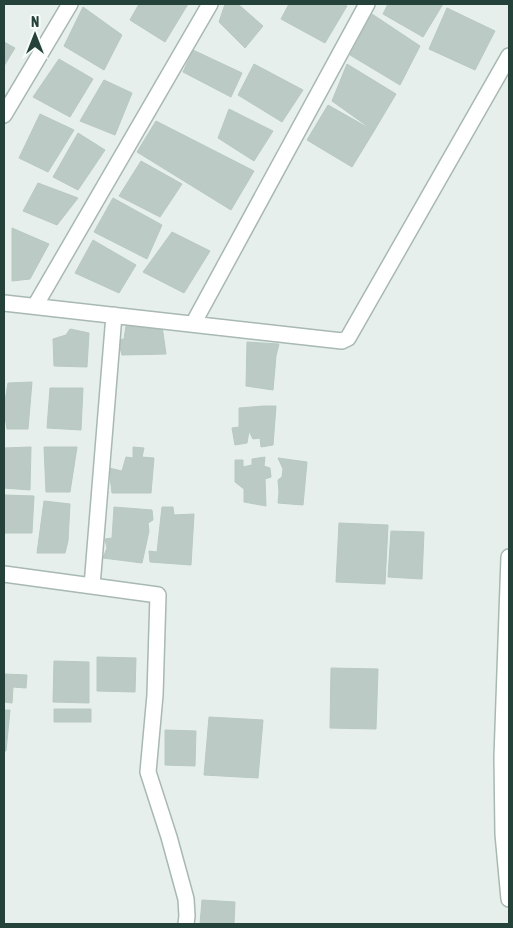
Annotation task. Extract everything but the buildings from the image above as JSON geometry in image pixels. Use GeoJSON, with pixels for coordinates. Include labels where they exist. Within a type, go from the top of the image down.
{"type":"FeatureCollection","features":[{"type":"Feature","properties":{"kind":"street"},"geometry":{"type":"LineString","coordinates":[[4,116],[70,4]]}},
{"type":"Feature","properties":{"kind":"street"},"geometry":{"type":"LineString","coordinates":[[35,306],[210,4]]}},
{"type":"Feature","properties":{"kind":"street"},"geometry":{"type":"LineString","coordinates":[[193,324],[367,4]]}},
{"type":"Feature","properties":{"kind":"street"},"geometry":{"type":"LineString","coordinates":[[4,303],[342,341],[348,338],[509,56]]}},
{"type":"Feature","properties":{"kind":"street"},"geometry":{"type":"LineString","coordinates":[[92,586],[114,315]]}},
{"type":"Feature","properties":{"kind":"street"},"geometry":{"type":"LineString","coordinates":[[509,557],[507,681],[502,757],[503,824],[509,899]]}},
{"type":"Feature","properties":{"kind":"street"},"geometry":{"type":"LineString","coordinates":[[4,574],[158,595],[155,695],[148,772],[186,899],[186,924]]}}]}
